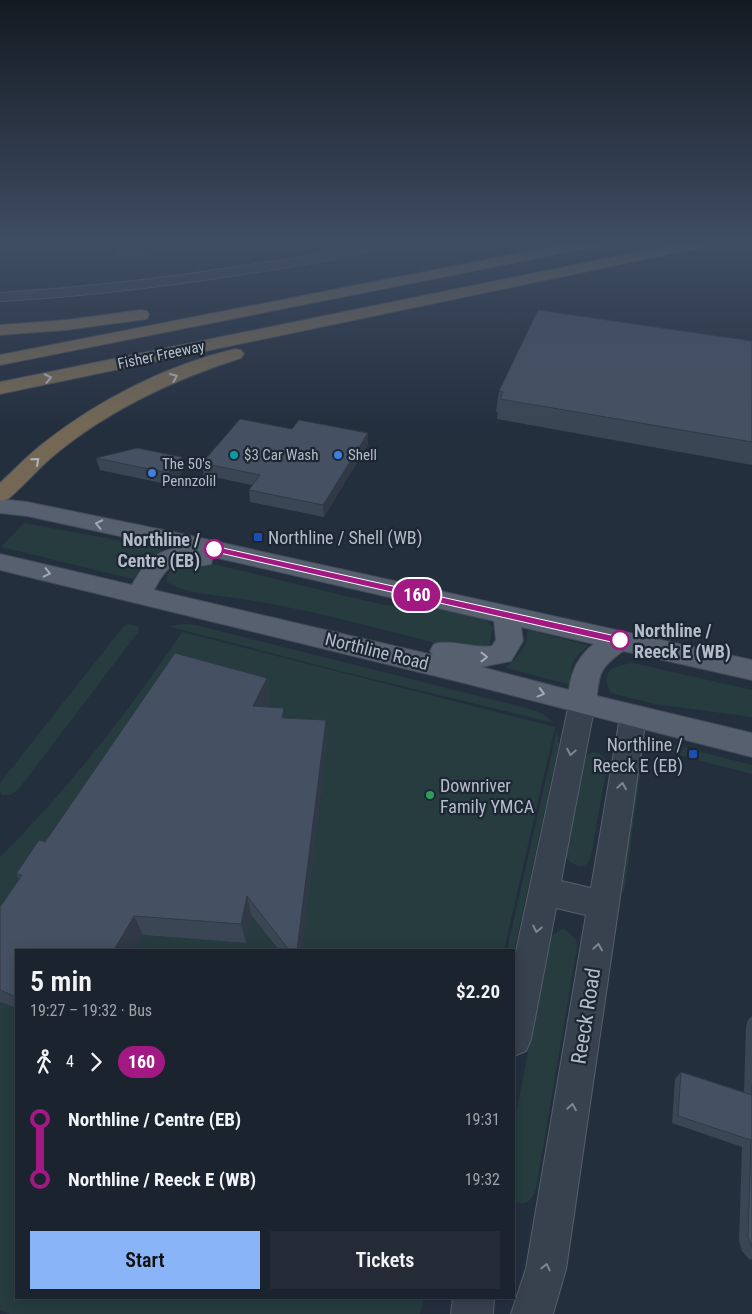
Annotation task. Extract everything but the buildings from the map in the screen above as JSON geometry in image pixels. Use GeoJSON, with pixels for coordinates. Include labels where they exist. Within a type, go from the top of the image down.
{"type":"FeatureCollection","features":[{"type":"Feature","properties":{"kind":"highway"},"geometry":{"type":"LineString","coordinates":[[0,330],[66,325],[210,304]]}},
{"type":"Feature","properties":{"kind":"highway","name":"Fisher Freeway"},"geometry":{"type":"LineString","coordinates":[[0,360],[284,304]]}},
{"type":"Feature","properties":{"kind":"highway","name":"Fisher Freeway"},"geometry":{"type":"LineString","coordinates":[[0,388],[406,304]]}},
{"type":"Feature","properties":{"kind":"highway"},"geometry":{"type":"LineString","coordinates":[[0,494],[51,447],[94,418],[144,390],[194,368],[273,344],[446,304]]}},
{"type":"Feature","properties":{"kind":"main road"},"geometry":{"type":"LineString","coordinates":[[0,506],[32,510],[173,540],[752,670]]}},
{"type":"Feature","properties":{"kind":"main road"},"geometry":{"type":"LineString","coordinates":[[139,595],[148,577],[162,561],[173,554],[190,555],[378,598],[422,596]]}},
{"type":"Feature","properties":{"kind":"main road","name":"Northline Road"},"geometry":{"type":"LineString","coordinates":[[0,562],[460,672],[633,717],[752,745]]}},
{"type":"Feature","properties":{"kind":"main road"},"geometry":{"type":"LineString","coordinates":[[195,608],[276,611],[463,656],[478,657],[490,657],[501,654],[506,649],[510,641],[506,615]]}},
{"type":"Feature","properties":{"kind":"main road"},"geometry":{"type":"LineString","coordinates":[[582,704],[584,681],[593,659],[619,640]]}},
{"type":"Feature","properties":{"kind":"main road"},"geometry":{"type":"LineString","coordinates":[[668,725],[752,728]]}},
{"type":"Feature","properties":{"kind":"street"},"geometry":{"type":"LineString","coordinates":[[515,1034],[582,704]]}},
{"type":"Feature","properties":{"kind":"street","name":"Reeck Road"},"geometry":{"type":"LineString","coordinates":[[532,1314],[546,1268],[633,717]]}},
{"type":"Feature","properties":{"kind":"street"},"geometry":{"type":"LineString","coordinates":[[545,892],[604,906]]}},
{"type":"Feature","properties":{"kind":"street"},"geometry":{"type":"LineString","coordinates":[[472,1314],[474,1299]]}},
{"type":"Feature","properties":{"kind":"green space"},"geometry":{"type":"Polygon","coordinates":[[[24,523],[156,547],[162,551],[147,560],[133,579],[1,547],[24,523]]]}},
{"type":"Feature","properties":{"kind":"green space"},"geometry":{"type":"Polygon","coordinates":[[[196,560],[384,605],[450,611],[486,620],[493,628],[489,645],[478,650],[464,650],[288,607],[178,588],[166,581],[176,565],[196,560]]]}},
{"type":"Feature","properties":{"kind":"green space"},"geometry":{"type":"Polygon","coordinates":[[[128,624],[138,626],[139,631],[18,790],[10,795],[2,795],[0,783],[123,627],[128,624]]]}},
{"type":"Feature","properties":{"kind":"green space"},"geometry":{"type":"Polygon","coordinates":[[[186,624],[530,709],[543,714],[554,723],[336,670],[168,626],[186,624]]]}},
{"type":"Feature","properties":{"kind":"green space"},"geometry":{"type":"Polygon","coordinates":[[[528,630],[587,645],[573,663],[570,685],[507,668],[522,650],[528,630]]]}},
{"type":"Feature","properties":{"kind":"green space","name":"Downriver Family YMCA"},"geometry":{"type":"Polygon","coordinates":[[[182,632],[555,727],[504,949],[302,949],[327,741],[285,739],[257,727],[270,700],[0,947],[0,857],[74,777],[119,721],[182,632]]]}},
{"type":"Feature","properties":{"kind":"green space"},"geometry":{"type":"Polygon","coordinates":[[[633,663],[752,690],[752,717],[654,704],[611,693],[607,674],[614,668],[633,663]]]}},
{"type":"Feature","properties":{"kind":"green space"},"geometry":{"type":"Polygon","coordinates":[[[557,730],[559,744],[514,949],[507,949],[557,730]]]}},
{"type":"Feature","properties":{"kind":"green space"},"geometry":{"type":"Polygon","coordinates":[[[657,744],[678,746],[752,765],[752,774],[648,747],[657,744]]]}},
{"type":"Feature","properties":{"kind":"green space"},"geometry":{"type":"Polygon","coordinates":[[[592,752],[602,756],[607,765],[591,857],[586,864],[579,866],[572,863],[566,857],[566,851],[584,757],[592,752]]]}},
{"type":"Feature","properties":{"kind":"green space"},"geometry":{"type":"Polygon","coordinates":[[[640,752],[643,752],[623,893],[620,888],[640,752]]]}},
{"type":"Feature","properties":{"kind":"green space"},"geometry":{"type":"Polygon","coordinates":[[[159,904],[153,936],[246,943],[251,915],[278,949],[135,949],[159,904]]]}},
{"type":"Feature","properties":{"kind":"green space"},"geometry":{"type":"Polygon","coordinates":[[[565,929],[576,940],[577,947],[536,1189],[528,1202],[522,1204],[515,1202],[515,1120],[550,937],[565,929]]]}},
{"type":"Feature","properties":{"kind":"green space"},"geometry":{"type":"Polygon","coordinates":[[[0,1002],[15,1008],[15,1299],[424,1299],[420,1314],[9,1314],[0,1310],[0,1002]]]}},
{"type":"Feature","properties":{"kind":"bus line","name":"160"},"geometry":{"type":"LineString","coordinates":[[214,549],[620,640]]}},
{"type":"Feature","properties":{"kind":"place","name":"$3 Car Wash"},"geometry":{"type":"Point","coordinates":[234,455]}},
{"type":"Feature","properties":{"kind":"place","name":"Shell"},"geometry":{"type":"Point","coordinates":[338,455]}},
{"type":"Feature","properties":{"kind":"place","name":"The 50's Pennzolil"},"geometry":{"type":"Point","coordinates":[152,473]}},
{"type":"Feature","properties":{"kind":"place","name":"Northline / Shell (WB)"},"geometry":{"type":"Point","coordinates":[258,537]}},
{"type":"Feature","properties":{"kind":"place","name":"Northline / Centre (EB)"},"geometry":{"type":"Point","coordinates":[214,549]}},
{"type":"Feature","properties":{"kind":"place","name":"Northline / Reeck E (WB)"},"geometry":{"type":"Point","coordinates":[620,640]}},
{"type":"Feature","properties":{"kind":"place","name":"Northline / Reeck E (EB)"},"geometry":{"type":"Point","coordinates":[693,754]}},
{"type":"Feature","properties":{"kind":"place","name":"Downriver Family YMCA"},"geometry":{"type":"Point","coordinates":[430,795]}}]}
